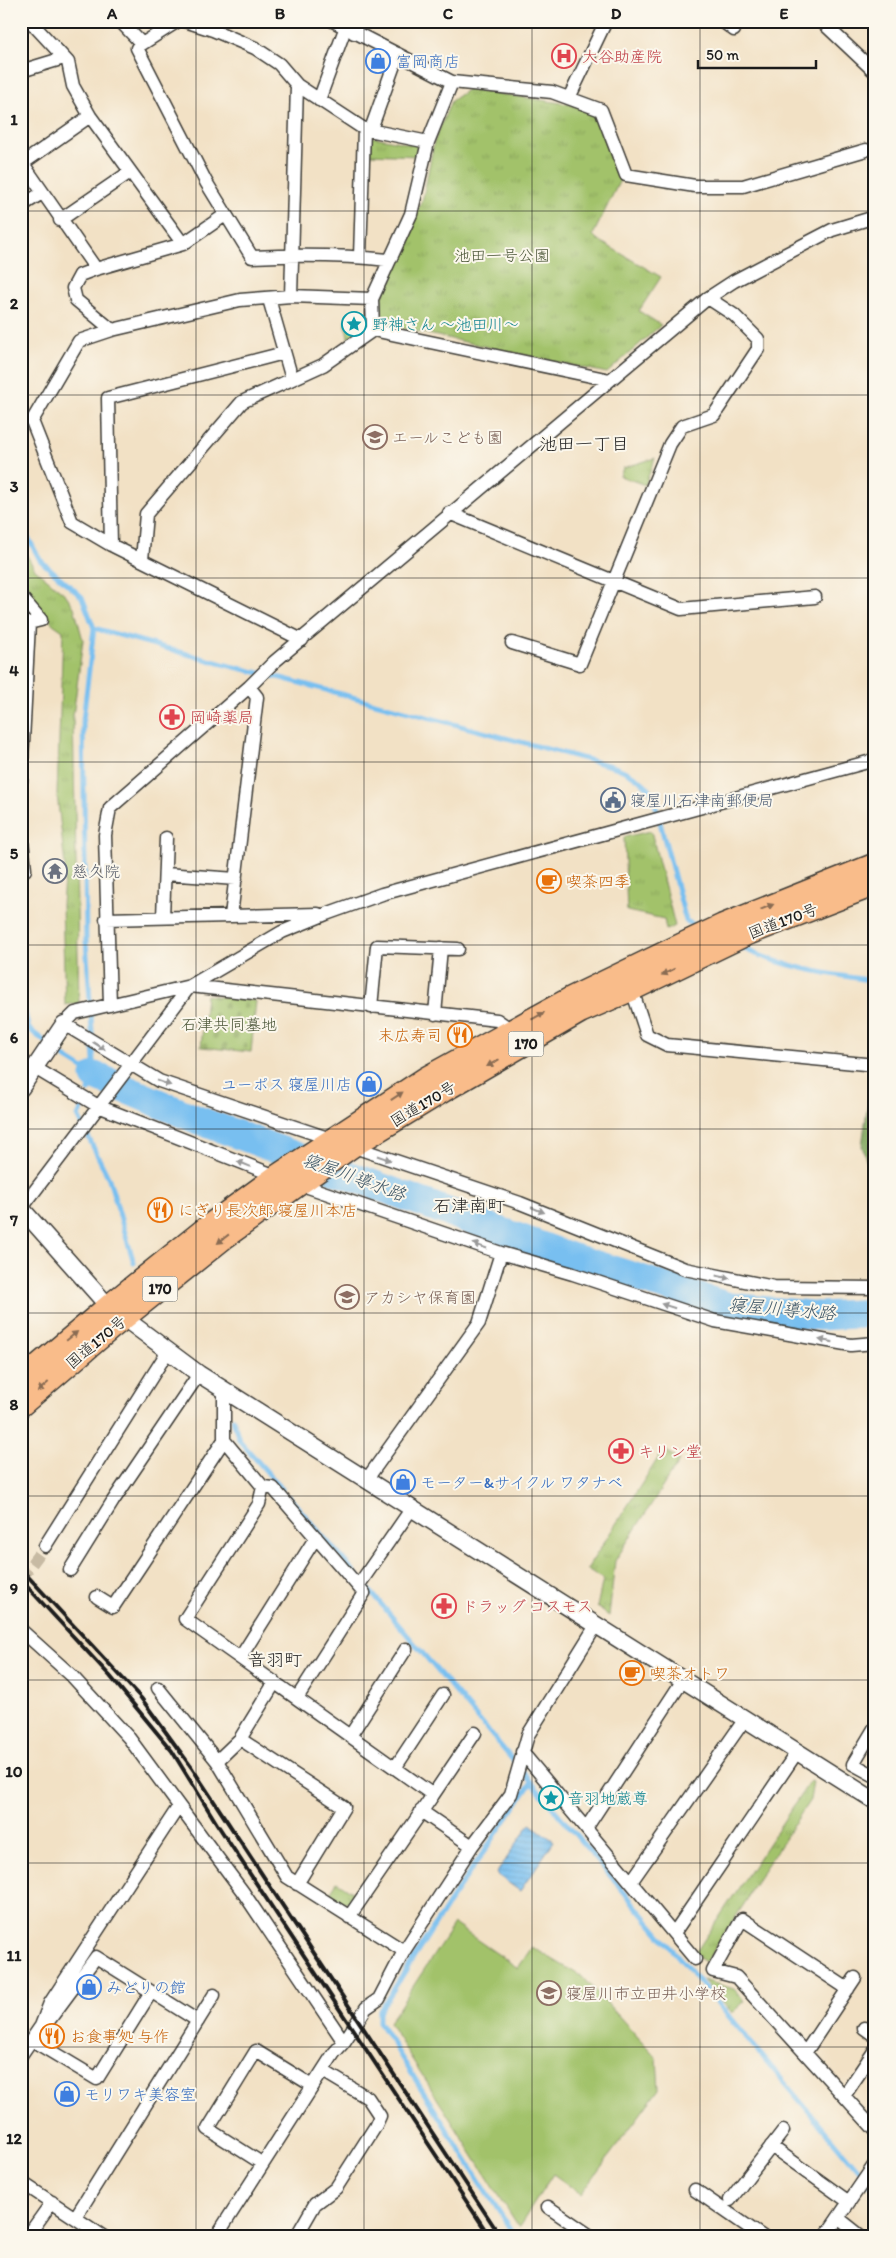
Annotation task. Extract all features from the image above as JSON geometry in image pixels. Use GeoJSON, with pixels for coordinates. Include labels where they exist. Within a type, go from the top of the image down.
{"type":"FeatureCollection","features":[{"type":"Feature","properties":{"kind":"highway","name":"国道170号"},"geometry":{"type":"LineString","coordinates":[[21,1406],[116,1312],[209,1226],[291,1178],[339,1145],[520,1036],[581,1012],[688,940],[875,864]]}},
{"type":"Feature","properties":{"kind":"highway","name":"国道170号"},"geometry":{"type":"LineString","coordinates":[[629,980],[712,951],[746,935],[875,885]]}},
{"type":"Feature","properties":{"kind":"highway","name":"国道170号"},"geometry":{"type":"LineString","coordinates":[[21,1379],[116,1312]]}},
{"type":"Feature","properties":{"kind":"street"},"geometry":{"type":"LineString","coordinates":[[30,21],[68,62],[73,86],[90,116],[184,244]]}},
{"type":"Feature","properties":{"kind":"street"},"geometry":{"type":"LineString","coordinates":[[120,21],[142,44],[178,21]]}},
{"type":"Feature","properties":{"kind":"street"},"geometry":{"type":"LineString","coordinates":[[185,21],[213,30],[255,48],[278,64],[297,85],[368,129],[428,142]]}},
{"type":"Feature","properties":{"kind":"street"},"geometry":{"type":"LineString","coordinates":[[333,21],[349,31],[452,82],[552,92],[601,110],[626,175],[695,186],[743,186],[866,150]]}},
{"type":"Feature","properties":{"kind":"street"},"geometry":{"type":"LineString","coordinates":[[319,100],[349,31],[360,21]]}},
{"type":"Feature","properties":{"kind":"street"},"geometry":{"type":"LineString","coordinates":[[569,98],[606,21]]}},
{"type":"Feature","properties":{"kind":"street"},"geometry":{"type":"LineString","coordinates":[[722,21],[734,30]]}},
{"type":"Feature","properties":{"kind":"street"},"geometry":{"type":"LineString","coordinates":[[822,21],[875,72]]}},
{"type":"Feature","properties":{"kind":"street"},"geometry":{"type":"LineString","coordinates":[[137,48],[225,215],[252,257],[293,255],[360,257],[388,260]]}},
{"type":"Feature","properties":{"kind":"street"},"geometry":{"type":"LineString","coordinates":[[360,257],[368,129],[398,54]]}},
{"type":"Feature","properties":{"kind":"street"},"geometry":{"type":"LineString","coordinates":[[21,71],[64,58]]}},
{"type":"Feature","properties":{"kind":"street"},"geometry":{"type":"LineString","coordinates":[[372,330],[372,299],[388,260],[411,214],[428,142],[452,82]]}},
{"type":"Feature","properties":{"kind":"street"},"geometry":{"type":"LineString","coordinates":[[291,296],[297,85]]}},
{"type":"Feature","properties":{"kind":"street"},"geometry":{"type":"LineString","coordinates":[[90,116],[22,162],[60,220],[96,269]]}},
{"type":"Feature","properties":{"kind":"street"},"geometry":{"type":"LineString","coordinates":[[60,220],[130,172]]}},
{"type":"Feature","properties":{"kind":"street"},"geometry":{"type":"LineString","coordinates":[[21,206],[42,192]]}},
{"type":"Feature","properties":{"kind":"street"},"geometry":{"type":"LineString","coordinates":[[112,330],[76,300],[73,288],[80,275],[184,244],[225,215]]}},
{"type":"Feature","properties":{"kind":"street"},"geometry":{"type":"LineString","coordinates":[[106,1006],[105,835],[110,808],[251,685],[274,662],[449,513],[708,298],[734,281],[832,230],[875,217]]}},
{"type":"Feature","properties":{"kind":"street"},"geometry":{"type":"LineString","coordinates":[[302,640],[111,545],[72,522],[32,421],[79,341],[112,330],[214,304],[240,300],[291,296],[372,299]]}},
{"type":"Feature","properties":{"kind":"street"},"geometry":{"type":"LineString","coordinates":[[512,643],[580,664],[670,444],[682,426],[714,415],[758,348],[758,339],[734,315],[708,298]]}},
{"type":"Feature","properties":{"kind":"street"},"geometry":{"type":"LineString","coordinates":[[269,299],[292,379]]}},
{"type":"Feature","properties":{"kind":"street"},"geometry":{"type":"LineString","coordinates":[[142,560],[146,514],[242,402],[323,365],[372,330],[610,380]]}},
{"type":"Feature","properties":{"kind":"street"},"geometry":{"type":"LineString","coordinates":[[111,545],[108,398],[284,353]]}},
{"type":"Feature","properties":{"kind":"street"},"geometry":{"type":"LineString","coordinates":[[449,513],[681,609],[815,597]]}},
{"type":"Feature","properties":{"kind":"street"},"geometry":{"type":"LineString","coordinates":[[21,597],[41,620],[25,624],[21,781]]}},
{"type":"Feature","properties":{"kind":"street"},"geometry":{"type":"LineString","coordinates":[[231,916],[257,697],[251,685]]}},
{"type":"Feature","properties":{"kind":"street"},"geometry":{"type":"LineString","coordinates":[[21,1088],[68,1028],[75,1013],[190,986],[282,932],[326,914],[382,894],[875,760]]}},
{"type":"Feature","properties":{"kind":"street"},"geometry":{"type":"LineString","coordinates":[[21,829],[25,870]]}},
{"type":"Feature","properties":{"kind":"street"},"geometry":{"type":"LineString","coordinates":[[163,917],[166,838]]}},
{"type":"Feature","properties":{"kind":"street"},"geometry":{"type":"LineString","coordinates":[[165,874],[236,879]]}},
{"type":"Feature","properties":{"kind":"street"},"geometry":{"type":"LineString","coordinates":[[106,918],[326,914]]}},
{"type":"Feature","properties":{"kind":"street"},"geometry":{"type":"LineString","coordinates":[[371,1007],[377,946],[458,949]]}},
{"type":"Feature","properties":{"kind":"street"},"geometry":{"type":"LineString","coordinates":[[435,1014],[442,948]]}},
{"type":"Feature","properties":{"kind":"street"},"geometry":{"type":"LineString","coordinates":[[629,980],[647,1035],[667,1045],[875,1065]]}},
{"type":"Feature","properties":{"kind":"street"},"geometry":{"type":"LineString","coordinates":[[190,986],[497,1020],[520,1036]]}},
{"type":"Feature","properties":{"kind":"street"},"geometry":{"type":"LineString","coordinates":[[190,986],[125,1066],[21,1208],[116,1312],[224,1392],[367,1479],[875,1802]]}},
{"type":"Feature","properties":{"kind":"street"},"geometry":{"type":"LineString","coordinates":[[68,1028],[125,1066],[158,1081],[339,1145],[520,1203],[685,1269],[774,1287],[875,1288]]}},
{"type":"Feature","properties":{"kind":"street"},"geometry":{"type":"LineString","coordinates":[[37,1066],[97,1106],[501,1253],[573,1274],[715,1321],[851,1345],[875,1343]]}},
{"type":"Feature","properties":{"kind":"street"},"geometry":{"type":"LineString","coordinates":[[367,1479],[479,1323],[501,1253]]}},
{"type":"Feature","properties":{"kind":"street"},"geometry":{"type":"LineString","coordinates":[[45,1546],[168,1351]]}},
{"type":"Feature","properties":{"kind":"street"},"geometry":{"type":"LineString","coordinates":[[70,1570],[112,1501],[199,1374]]}},
{"type":"Feature","properties":{"kind":"street"},"geometry":{"type":"LineString","coordinates":[[97,1597],[113,1607],[224,1440],[224,1392]]}},
{"type":"Feature","properties":{"kind":"street"},"geometry":{"type":"LineString","coordinates":[[224,1440],[263,1487],[273,1488],[364,1593],[297,1698]]}},
{"type":"Feature","properties":{"kind":"street"},"geometry":{"type":"LineString","coordinates":[[263,1487],[259,1504],[185,1619],[433,1795]]}},
{"type":"Feature","properties":{"kind":"street"},"geometry":{"type":"LineString","coordinates":[[358,1586],[412,1508]]}},
{"type":"Feature","properties":{"kind":"street"},"geometry":{"type":"LineString","coordinates":[[240,1658],[316,1538]]}},
{"type":"Feature","properties":{"kind":"street"},"geometry":{"type":"LineString","coordinates":[[216,2237],[366,2008],[379,1999],[404,1951],[472,1846],[511,1794],[528,1735],[597,1624]]}},
{"type":"Feature","properties":{"kind":"street"},"geometry":{"type":"LineString","coordinates":[[21,1630],[71,1675],[128,1738],[244,1892],[344,2042]]}},
{"type":"Feature","properties":{"kind":"street"},"geometry":{"type":"LineString","coordinates":[[350,1736],[406,1649]]}},
{"type":"Feature","properties":{"kind":"street"},"geometry":{"type":"LineString","coordinates":[[587,1827],[683,1680]]}},
{"type":"Feature","properties":{"kind":"street"},"geometry":{"type":"LineString","coordinates":[[217,1761],[240,1739],[274,1682]]}},
{"type":"Feature","properties":{"kind":"street"},"geometry":{"type":"LineString","coordinates":[[158,1688],[217,1761],[287,1877],[404,1951]]}},
{"type":"Feature","properties":{"kind":"street"},"geometry":{"type":"LineString","coordinates":[[395,1768],[443,1695]]}},
{"type":"Feature","properties":{"kind":"street"},"geometry":{"type":"LineString","coordinates":[[631,1882],[745,1719]]}},
{"type":"Feature","properties":{"kind":"street"},"geometry":{"type":"LineString","coordinates":[[875,1727],[853,1764],[875,1776]]}},
{"type":"Feature","properties":{"kind":"street"},"geometry":{"type":"LineString","coordinates":[[349,1917],[475,1733]]}},
{"type":"Feature","properties":{"kind":"street"},"geometry":{"type":"LineString","coordinates":[[240,1739],[344,1807],[297,1884]]}},
{"type":"Feature","properties":{"kind":"street"},"geometry":{"type":"LineString","coordinates":[[674,1934],[797,1752]]}},
{"type":"Feature","properties":{"kind":"street"},"geometry":{"type":"LineString","coordinates":[[519,1763],[587,1827],[695,1959]]}},
{"type":"Feature","properties":{"kind":"street"},"geometry":{"type":"LineString","coordinates":[[21,2055],[41,2026],[50,2003],[179,1806]]}},
{"type":"Feature","properties":{"kind":"street"},"geometry":{"type":"LineString","coordinates":[[421,1812],[472,1846]]}},
{"type":"Feature","properties":{"kind":"street"},"geometry":{"type":"LineString","coordinates":[[848,1990],[742,1919],[713,1971],[736,1977],[875,2130]]}},
{"type":"Feature","properties":{"kind":"street"},"geometry":{"type":"LineString","coordinates":[[41,2026],[48,2022],[96,1957],[198,2021]]}},
{"type":"Feature","properties":{"kind":"street"},"geometry":{"type":"LineString","coordinates":[[804,2053],[856,1978]]}},
{"type":"Feature","properties":{"kind":"street"},"geometry":{"type":"LineString","coordinates":[[32,2040],[97,2080],[151,1992]]}},
{"type":"Feature","properties":{"kind":"street"},"geometry":{"type":"LineString","coordinates":[[75,2218],[214,1995]]}},
{"type":"Feature","properties":{"kind":"street"},"geometry":{"type":"LineString","coordinates":[[844,2096],[875,2050]]}},
{"type":"Feature","properties":{"kind":"street"},"geometry":{"type":"LineString","coordinates":[[263,2164],[208,2129],[256,2051],[314,2086]]}},
{"type":"Feature","properties":{"kind":"street"},"geometry":{"type":"LineString","coordinates":[[296,2237],[315,2204],[336,2188],[380,2116],[368,2098],[323,2071]]}},
{"type":"Feature","properties":{"kind":"street"},"geometry":{"type":"LineString","coordinates":[[730,2200],[783,2131]]}},
{"type":"Feature","properties":{"kind":"street"},"geometry":{"type":"LineString","coordinates":[[771,2146],[849,2202]]}},
{"type":"Feature","properties":{"kind":"street"},"geometry":{"type":"LineString","coordinates":[[825,2237],[874,2167]]}},
{"type":"Feature","properties":{"kind":"street"},"geometry":{"type":"LineString","coordinates":[[21,2182],[104,2237]]}},
{"type":"Feature","properties":{"kind":"street"},"geometry":{"type":"LineString","coordinates":[[695,2190],[763,2237]]}},
{"type":"Feature","properties":{"kind":"street"},"geometry":{"type":"LineString","coordinates":[[27,2237],[52,2202]]}},
{"type":"Feature","properties":{"kind":"street"},"geometry":{"type":"LineString","coordinates":[[548,2207],[592,2237]]}},
{"type":"Feature","properties":{"kind":"street"},"geometry":{"type":"LineString","coordinates":[[838,2218],[862,2237]]}},
{"type":"Feature","properties":{"kind":"green space","name":"池田一号公園"},"geometry":{"type":"Polygon","coordinates":[[[468,89],[581,106],[599,117],[622,176],[593,235],[598,240],[661,277],[639,311],[661,325],[607,373],[387,325],[382,307],[384,289],[423,198],[434,142],[451,101],[468,89]]]}},
{"type":"Feature","properties":{"kind":"green space"},"geometry":{"type":"Polygon","coordinates":[[[368,136],[416,145],[420,151],[418,156],[369,154],[368,136]]]}},
{"type":"Feature","properties":{"kind":"green space"},"geometry":{"type":"Polygon","coordinates":[[[365,318],[362,329],[348,338],[345,320],[365,318]]]}},
{"type":"Feature","properties":{"kind":"green space"},"geometry":{"type":"Polygon","coordinates":[[[655,458],[645,485],[620,476],[623,468],[655,458]]]}},
{"type":"Feature","properties":{"kind":"green space"},"geometry":{"type":"Polygon","coordinates":[[[21,546],[35,569],[66,595],[74,607],[83,640],[73,716],[79,1003],[65,1005],[62,905],[65,866],[57,794],[63,631],[53,624],[21,589],[21,546]]]}},
{"type":"Feature","properties":{"kind":"green space"},"geometry":{"type":"Polygon","coordinates":[[[651,831],[675,926],[666,930],[664,919],[627,911],[624,837],[651,831]]]}},
{"type":"Feature","properties":{"kind":"green space","name":"石津共同墓地"},"geometry":{"type":"Polygon","coordinates":[[[206,995],[256,1001],[251,1052],[201,1047],[206,995]]]}},
{"type":"Feature","properties":{"kind":"green space"},"geometry":{"type":"Polygon","coordinates":[[[872,1090],[875,1090],[875,1170],[872,1171],[869,1170],[862,1146],[869,1094],[872,1090]]]}},
{"type":"Feature","properties":{"kind":"green space"},"geometry":{"type":"Polygon","coordinates":[[[664,1449],[679,1461],[615,1561],[609,1616],[597,1607],[603,1579],[587,1569],[664,1449]]]}},
{"type":"Feature","properties":{"kind":"green space"},"geometry":{"type":"Polygon","coordinates":[[[810,1781],[813,1782],[810,1800],[751,1889],[748,1898],[706,1962],[694,1955],[810,1781]]]}},
{"type":"Feature","properties":{"kind":"green space"},"geometry":{"type":"Polygon","coordinates":[[[337,1882],[354,1893],[349,1901],[342,1903],[329,1894],[337,1882]]]}},
{"type":"Feature","properties":{"kind":"green space"},"geometry":{"type":"Polygon","coordinates":[[[454,1924],[518,1968],[532,1947],[584,1978],[657,2058],[659,2089],[581,2194],[553,2174],[519,2227],[389,2023],[454,1924]]]}},
{"type":"Feature","properties":{"kind":"green space"},"geometry":{"type":"Polygon","coordinates":[[[703,1980],[734,1989],[745,2001],[732,2013],[703,1980]]]}},
{"type":"Feature","properties":{"kind":"water"},"geometry":{"type":"Polygon","coordinates":[[[530,1824],[554,1841],[520,1891],[496,1874],[530,1824]]]}},
{"type":"Feature","properties":{"kind":"waterway"},"geometry":{"type":"LineString","coordinates":[[21,524],[40,560],[82,597],[94,628],[83,720],[86,940],[95,1076],[89,1091]]}},
{"type":"Feature","properties":{"kind":"waterway"},"geometry":{"type":"LineString","coordinates":[[94,628],[230,666],[615,767],[626,772],[639,780],[652,792],[686,921],[701,928]]}},
{"type":"Feature","properties":{"kind":"waterway"},"geometry":{"type":"LineString","coordinates":[[738,946],[787,964],[875,981]]}},
{"type":"Feature","properties":{"kind":"waterway","name":"寝屋川導水路"},"geometry":{"type":"LineString","coordinates":[[21,995],[29,1029],[63,1056],[95,1076]]}},
{"type":"Feature","properties":{"kind":"waterway","name":"寝屋川導水路"},"geometry":{"type":"LineString","coordinates":[[95,1076],[198,1120],[568,1256],[730,1307],[820,1316],[875,1313]]}},
{"type":"Feature","properties":{"kind":"waterway"},"geometry":{"type":"LineString","coordinates":[[82,1108],[78,1116],[109,1179],[134,1263]]}},
{"type":"Feature","properties":{"kind":"waterway"},"geometry":{"type":"LineString","coordinates":[[233,1419],[239,1440],[282,1489]]}},
{"type":"Feature","properties":{"kind":"waterway"},"geometry":{"type":"LineString","coordinates":[[289,1497],[360,1579]]}},
{"type":"Feature","properties":{"kind":"waterway"},"geometry":{"type":"LineString","coordinates":[[366,1586],[875,2190]]}},
{"type":"Feature","properties":{"kind":"waterway"},"geometry":{"type":"LineString","coordinates":[[514,2235],[379,2022],[379,2012],[454,1895],[531,1783]]}},
{"type":"Feature","properties":{"kind":"tunnel"},"geometry":{"type":"LineString","coordinates":[[21,1578],[45,1546]]}},
{"type":"Feature","properties":{"kind":"railway"},"geometry":{"type":"LineString","coordinates":[[21,1569],[141,1698],[192,1768],[501,2237]]}},
{"type":"Feature","properties":{"kind":"railway"},"geometry":{"type":"LineString","coordinates":[[21,1580],[110,1676],[172,1751],[217,1824],[490,2237]]}},
{"type":"Feature","properties":{"kind":"place","name":"大谷助産院"},"geometry":{"type":"Point","coordinates":[564,56]}},
{"type":"Feature","properties":{"kind":"place","name":"富岡商店"},"geometry":{"type":"Point","coordinates":[378,61]}},
{"type":"Feature","properties":{"kind":"place","name":"野神さん ～池田川～"},"geometry":{"type":"Point","coordinates":[354,324]}},
{"type":"Feature","properties":{"kind":"place","name":"エールこども園"},"geometry":{"type":"Point","coordinates":[375,437]}},
{"type":"Feature","properties":{"kind":"place","name":"岡崎薬局"},"geometry":{"type":"Point","coordinates":[172,717]}},
{"type":"Feature","properties":{"kind":"place","name":"寝屋川石津南郵便局"},"geometry":{"type":"Point","coordinates":[613,800]}},
{"type":"Feature","properties":{"kind":"place","name":"慈久院"},"geometry":{"type":"Point","coordinates":[55,871]}},
{"type":"Feature","properties":{"kind":"place","name":"喫茶四季"},"geometry":{"type":"Point","coordinates":[549,881]}},
{"type":"Feature","properties":{"kind":"place","name":"末広寿司"},"geometry":{"type":"Point","coordinates":[460,1035]}},
{"type":"Feature","properties":{"kind":"place","name":"ユーポス 寝屋川店"},"geometry":{"type":"Point","coordinates":[369,1084]}},
{"type":"Feature","properties":{"kind":"place","name":"にぎり長次郎 寝屋川本店"},"geometry":{"type":"Point","coordinates":[160,1210]}},
{"type":"Feature","properties":{"kind":"place","name":"アカシヤ保育園"},"geometry":{"type":"Point","coordinates":[347,1297]}},
{"type":"Feature","properties":{"kind":"place","name":"キリン堂"},"geometry":{"type":"Point","coordinates":[621,1451]}},
{"type":"Feature","properties":{"kind":"place","name":"モーター&サイクル ワタナベ"},"geometry":{"type":"Point","coordinates":[403,1482]}},
{"type":"Feature","properties":{"kind":"place","name":"ドラッグ コスモス"},"geometry":{"type":"Point","coordinates":[444,1606]}},
{"type":"Feature","properties":{"kind":"place","name":"喫茶オトワ"},"geometry":{"type":"Point","coordinates":[632,1673]}},
{"type":"Feature","properties":{"kind":"place","name":"音羽地蔵尊"},"geometry":{"type":"Point","coordinates":[551,1798]}},
{"type":"Feature","properties":{"kind":"place","name":"みどりの館"},"geometry":{"type":"Point","coordinates":[89,1987]}},
{"type":"Feature","properties":{"kind":"place","name":"寝屋川市立田井小学校"},"geometry":{"type":"Point","coordinates":[549,1993]}},
{"type":"Feature","properties":{"kind":"place","name":"お食事処 与作"},"geometry":{"type":"Point","coordinates":[52,2036]}},
{"type":"Feature","properties":{"kind":"place","name":"モリワキ美容室"},"geometry":{"type":"Point","coordinates":[67,2094]}},
{"type":"Feature","properties":{"kind":"district","name":"池田一丁目"},"geometry":{"type":"Point","coordinates":[584,444]}},
{"type":"Feature","properties":{"kind":"district","name":"石津南町"},"geometry":{"type":"Point","coordinates":[469,1206]}},
{"type":"Feature","properties":{"kind":"district","name":"音羽町"},"geometry":{"type":"Point","coordinates":[275,1660]}}]}
